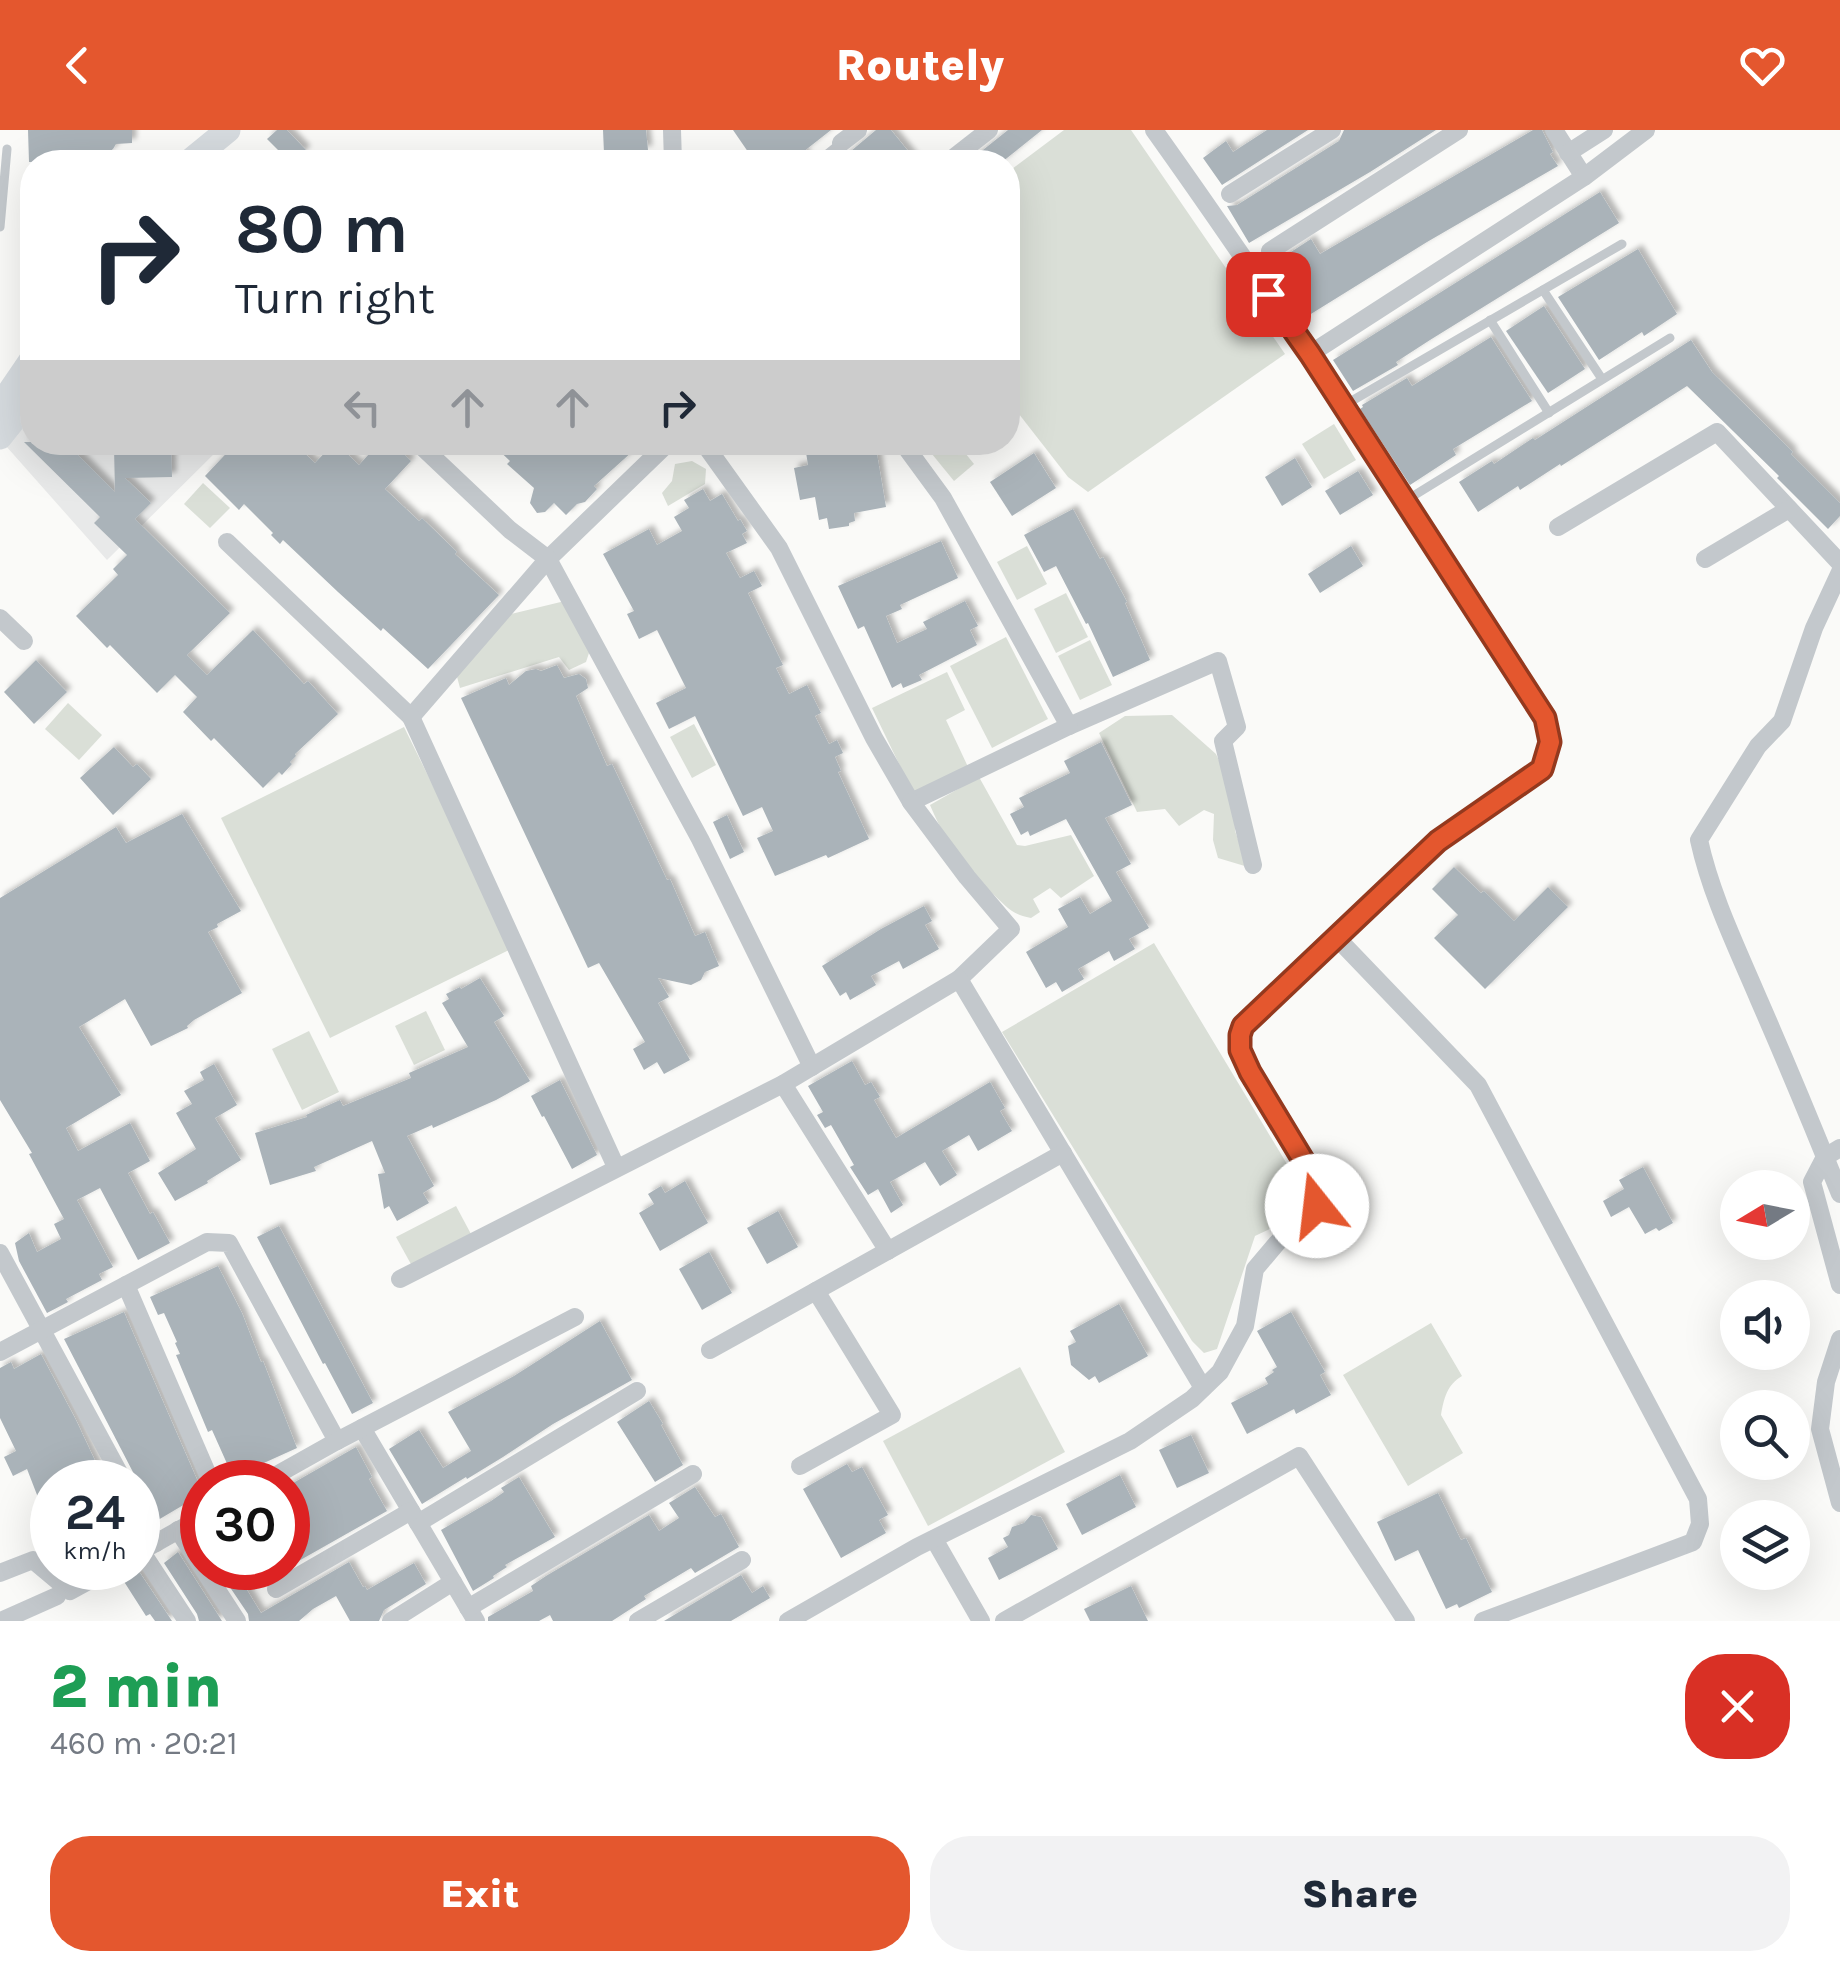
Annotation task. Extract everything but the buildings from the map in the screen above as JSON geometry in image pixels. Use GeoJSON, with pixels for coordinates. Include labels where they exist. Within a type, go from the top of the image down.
{"type":"FeatureCollection","features":[{"type":"Feature","properties":{"kind":"street"},"geometry":{"type":"LineString","coordinates":[[180,150],[203,130]]}},
{"type":"Feature","properties":{"kind":"street"},"geometry":{"type":"LineString","coordinates":[[204,150],[228,130]]}},
{"type":"Feature","properties":{"kind":"street"},"geometry":{"type":"LineString","coordinates":[[834,149],[858,130]]}},
{"type":"Feature","properties":{"kind":"street"},"geometry":{"type":"LineString","coordinates":[[963,150],[989,130]]}},
{"type":"Feature","properties":{"kind":"street"},"geometry":{"type":"LineString","coordinates":[[1230,194],[1332,130]]}},
{"type":"Feature","properties":{"kind":"street"},"geometry":{"type":"LineString","coordinates":[[1270,250],[1459,130]]}},
{"type":"Feature","properties":{"kind":"street"},"geometry":{"type":"LineString","coordinates":[[1554,130],[1584,177]]}},
{"type":"Feature","properties":{"kind":"street"},"geometry":{"type":"LineString","coordinates":[[1568,154],[1604,130]]}},
{"type":"Feature","properties":{"kind":"street"},"geometry":{"type":"LineString","coordinates":[[1310,354],[1584,177],[1646,130]]}},
{"type":"Feature","properties":{"kind":"street"},"geometry":{"type":"LineString","coordinates":[[788,1621],[934,1539],[1130,1440],[1192,1399],[1220,1372],[1245,1326],[1255,1270],[1317,1206],[1320,1188],[1250,1072],[1240,1050],[1243,1026],[1438,841],[1542,769],[1550,742],[1545,718],[1161,132]]}},
{"type":"Feature","properties":{"kind":"street"},"geometry":{"type":"LineString","coordinates":[[0,406],[20,390]]}},
{"type":"Feature","properties":{"kind":"street"},"geometry":{"type":"LineString","coordinates":[[0,437],[20,391]]}},
{"type":"Feature","properties":{"kind":"street"},"geometry":{"type":"LineString","coordinates":[[1558,527],[1718,432],[1840,563]]}},
{"type":"Feature","properties":{"kind":"street"},"geometry":{"type":"LineString","coordinates":[[431,455],[510,530],[548,559],[700,840],[812,1067]]}},
{"type":"Feature","properties":{"kind":"street"},"geometry":{"type":"LineString","coordinates":[[411,717],[548,559],[656,455]]}},
{"type":"Feature","properties":{"kind":"street"},"geometry":{"type":"LineString","coordinates":[[400,1279],[783,1084],[959,979],[1011,929],[911,802],[874,738],[779,548],[712,455]]}},
{"type":"Feature","properties":{"kind":"street"},"geometry":{"type":"LineString","coordinates":[[912,455],[943,498],[1069,726]]}},
{"type":"Feature","properties":{"kind":"street"},"geometry":{"type":"LineString","coordinates":[[1705,559],[1790,509]]}},
{"type":"Feature","properties":{"kind":"street"},"geometry":{"type":"LineString","coordinates":[[227,542],[411,717],[616,1168]]}},
{"type":"Feature","properties":{"kind":"street"},"geometry":{"type":"LineString","coordinates":[[1840,572],[1814,628],[1782,721],[1758,746],[1699,840],[1736,945],[1800,1091],[1833,1153],[1840,1194]]}},
{"type":"Feature","properties":{"kind":"street"},"geometry":{"type":"LineString","coordinates":[[0,618],[24,641]]}},
{"type":"Feature","properties":{"kind":"street"},"geometry":{"type":"LineString","coordinates":[[911,802],[1069,726],[1218,661],[1238,727],[1223,741],[1253,865]]}},
{"type":"Feature","properties":{"kind":"street"},"geometry":{"type":"LineString","coordinates":[[1337,938],[1478,1085],[1698,1499],[1700,1524],[1693,1542],[1483,1621]]}},
{"type":"Feature","properties":{"kind":"street"},"geometry":{"type":"LineString","coordinates":[[959,979],[1204,1388]]}},
{"type":"Feature","properties":{"kind":"street"},"geometry":{"type":"LineString","coordinates":[[783,1084],[888,1251]]}},
{"type":"Feature","properties":{"kind":"street"},"geometry":{"type":"LineString","coordinates":[[710,1350],[1063,1153]]}},
{"type":"Feature","properties":{"kind":"street"},"geometry":{"type":"LineString","coordinates":[[1833,1153],[1812,1182],[1840,1285]]}},
{"type":"Feature","properties":{"kind":"street"},"geometry":{"type":"LineString","coordinates":[[0,1352],[207,1242],[229,1243],[337,1442]]}},
{"type":"Feature","properties":{"kind":"street"},"geometry":{"type":"LineString","coordinates":[[0,1252],[112,1460]]}},
{"type":"Feature","properties":{"kind":"street"},"geometry":{"type":"LineString","coordinates":[[126,1285],[202,1460]]}},
{"type":"Feature","properties":{"kind":"street"},"geometry":{"type":"LineString","coordinates":[[800,1466],[892,1415],[816,1291]]}},
{"type":"Feature","properties":{"kind":"street"},"geometry":{"type":"LineString","coordinates":[[304,1460],[575,1317]]}},
{"type":"Feature","properties":{"kind":"street"},"geometry":{"type":"LineString","coordinates":[[1840,1338],[1826,1382],[1820,1429],[1840,1503]]}},
{"type":"Feature","properties":{"kind":"street"},"geometry":{"type":"LineString","coordinates":[[310,1571],[637,1391]]}},
{"type":"Feature","properties":{"kind":"street"},"geometry":{"type":"LineString","coordinates":[[362,1428],[472,1614],[693,1474]]}},
{"type":"Feature","properties":{"kind":"street"},"geometry":{"type":"LineString","coordinates":[[1004,1621],[1299,1456],[1406,1621]]}},
{"type":"Feature","properties":{"kind":"street"},"geometry":{"type":"LineString","coordinates":[[160,1540],[178,1530],[238,1621]]}},
{"type":"Feature","properties":{"kind":"street"},"geometry":{"type":"LineString","coordinates":[[934,1539],[981,1621]]}},
{"type":"Feature","properties":{"kind":"street"},"geometry":{"type":"LineString","coordinates":[[638,1621],[742,1560]]}},
{"type":"Feature","properties":{"kind":"street"},"geometry":{"type":"LineString","coordinates":[[0,1572],[30,1561]]}},
{"type":"Feature","properties":{"kind":"street"},"geometry":{"type":"LineString","coordinates":[[160,1575],[187,1621]]}},
{"type":"Feature","properties":{"kind":"street"},"geometry":{"type":"LineString","coordinates":[[391,1621],[453,1582]]}},
{"type":"Feature","properties":{"kind":"street"},"geometry":{"type":"LineString","coordinates":[[1,1621],[57,1596]]}},
{"type":"Feature","properties":{"kind":"lane"},"geometry":{"type":"LineString","coordinates":[[0,227],[7,150]]}},
{"type":"Feature","properties":{"kind":"lane"},"geometry":{"type":"LineString","coordinates":[[1344,406],[1622,244]]}},
{"type":"Feature","properties":{"kind":"lane"},"geometry":{"type":"LineString","coordinates":[[1543,290],[1602,379]]}},
{"type":"Feature","properties":{"kind":"lane"},"geometry":{"type":"LineString","coordinates":[[1490,320],[1549,413]]}},
{"type":"Feature","properties":{"kind":"lane"},"geometry":{"type":"LineString","coordinates":[[1405,501],[1670,338]]}},
{"type":"Feature","properties":{"kind":"shaded area"},"geometry":{"type":"Polygon","coordinates":[[[1064,130],[1131,130],[1285,354],[1088,492],[1068,477],[1020,415],[1020,163],[1064,130]]]}},
{"type":"Feature","properties":{"kind":"shaded area"},"geometry":{"type":"Polygon","coordinates":[[[1334,424],[1356,460],[1324,479],[1302,444],[1334,424]]]}},
{"type":"Feature","properties":{"kind":"shaded area"},"geometry":{"type":"Polygon","coordinates":[[[20,428],[20,455],[213,455],[107,560],[6,446],[20,428]]]}},
{"type":"Feature","properties":{"kind":"shaded area"},"geometry":{"type":"Polygon","coordinates":[[[933,455],[967,455],[974,464],[954,481],[933,455]]]}},
{"type":"Feature","properties":{"kind":"shaded area"},"geometry":{"type":"Polygon","coordinates":[[[692,461],[706,469],[705,484],[668,506],[662,493],[672,481],[675,464],[692,461]]]}},
{"type":"Feature","properties":{"kind":"shaded area"},"geometry":{"type":"Polygon","coordinates":[[[203,483],[230,508],[210,528],[184,504],[203,483]]]}},
{"type":"Feature","properties":{"kind":"shaded area"},"geometry":{"type":"Polygon","coordinates":[[[1027,546],[1047,584],[1017,600],[997,562],[1027,546]]]}},
{"type":"Feature","properties":{"kind":"shaded area"},"geometry":{"type":"Polygon","coordinates":[[[1066,593],[1088,637],[1056,653],[1034,609],[1066,593]]]}},
{"type":"Feature","properties":{"kind":"shaded area"},"geometry":{"type":"Polygon","coordinates":[[[569,600],[592,644],[586,662],[569,670],[559,657],[460,688],[456,673],[507,615],[569,600]]]}},
{"type":"Feature","properties":{"kind":"shaded area"},"geometry":{"type":"Polygon","coordinates":[[[1006,637],[1048,719],[992,748],[950,666],[1006,637]]]}},
{"type":"Feature","properties":{"kind":"shaded area"},"geometry":{"type":"Polygon","coordinates":[[[1090,640],[1112,685],[1080,700],[1058,656],[1090,640]]]}},
{"type":"Feature","properties":{"kind":"shaded area"},"geometry":{"type":"Polygon","coordinates":[[[947,672],[965,710],[946,720],[969,769],[914,795],[872,708],[947,672]]]}},
{"type":"Feature","properties":{"kind":"shaded area"},"geometry":{"type":"Polygon","coordinates":[[[68,703],[102,735],[79,760],[45,729],[68,703]]]}},
{"type":"Feature","properties":{"kind":"shaded area"},"geometry":{"type":"Polygon","coordinates":[[[1172,715],[1216,754],[1234,793],[1235,831],[1248,867],[1218,858],[1213,840],[1214,814],[1204,810],[1179,826],[1165,809],[1137,812],[1099,733],[1125,716],[1172,715]]]}},
{"type":"Feature","properties":{"kind":"shaded area"},"geometry":{"type":"Polygon","coordinates":[[[694,724],[716,765],[692,778],[670,737],[694,724]]]}},
{"type":"Feature","properties":{"kind":"shaded area"},"geometry":{"type":"Polygon","coordinates":[[[404,727],[513,948],[330,1038],[221,818],[404,727]]]}},
{"type":"Feature","properties":{"kind":"shaded area"},"geometry":{"type":"Polygon","coordinates":[[[979,777],[1017,845],[1071,835],[1094,876],[1061,898],[1050,888],[1033,899],[1040,912],[1031,918],[1006,906],[956,853],[930,805],[979,777]]]}},
{"type":"Feature","properties":{"kind":"shaded area"},"geometry":{"type":"Polygon","coordinates":[[[1154,943],[1305,1194],[1292,1215],[1255,1236],[1217,1349],[1204,1353],[1192,1341],[1002,1032],[1154,943]]]}},
{"type":"Feature","properties":{"kind":"shaded area"},"geometry":{"type":"Polygon","coordinates":[[[426,1011],[445,1050],[414,1065],[395,1026],[426,1011]]]}},
{"type":"Feature","properties":{"kind":"shaded area"},"geometry":{"type":"Polygon","coordinates":[[[309,1031],[339,1092],[302,1110],[272,1049],[309,1031]]]}},
{"type":"Feature","properties":{"kind":"shaded area"},"geometry":{"type":"Polygon","coordinates":[[[456,1206],[471,1234],[412,1266],[396,1237],[456,1206]]]}},
{"type":"Feature","properties":{"kind":"shaded area"},"geometry":{"type":"Polygon","coordinates":[[[1431,1323],[1462,1376],[1447,1392],[1441,1415],[1463,1453],[1408,1486],[1343,1375],[1431,1323]]]}},
{"type":"Feature","properties":{"kind":"shaded area"},"geometry":{"type":"Polygon","coordinates":[[[1020,1367],[1065,1452],[928,1526],[883,1441],[1020,1367]]]}},
{"type":"Feature","properties":{"kind":"route"},"geometry":{"type":"LineString","coordinates":[[1268,294],[1545,718],[1550,742],[1542,769],[1438,841],[1243,1026],[1240,1050],[1320,1188],[1317,1206]]}}]}
